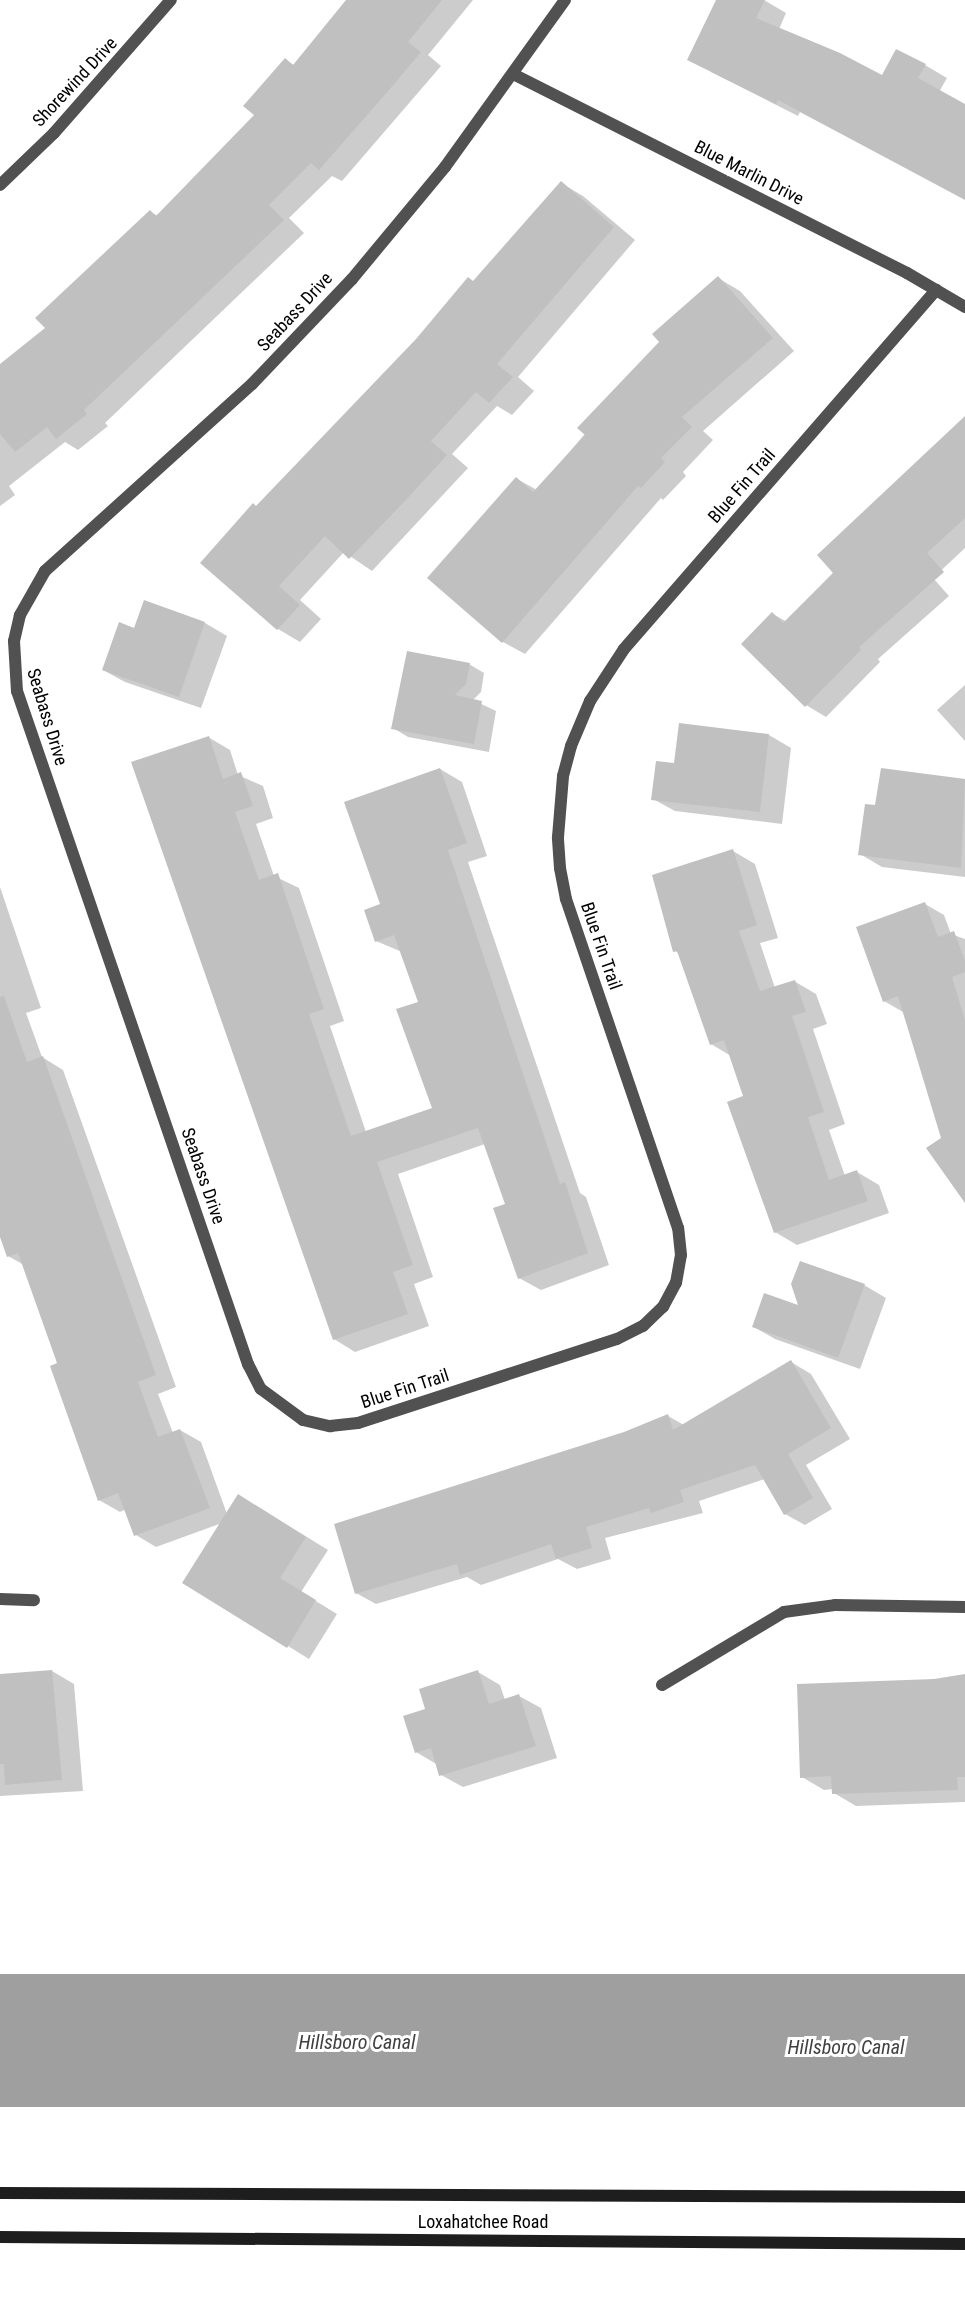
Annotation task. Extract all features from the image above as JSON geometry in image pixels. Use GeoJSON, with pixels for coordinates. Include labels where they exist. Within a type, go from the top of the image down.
{"type":"FeatureCollection","features":[{"type":"Feature","properties":{"kind":"main road","name":"Loxahatchee Road"},"geometry":{"type":"LineString","coordinates":[[0,2193],[965,2197]]}},
{"type":"Feature","properties":{"kind":"main road","name":"Loxahatchee Road"},"geometry":{"type":"LineString","coordinates":[[0,2237],[965,2244]]}},
{"type":"Feature","properties":{"kind":"street","name":"Shorewind Drive"},"geometry":{"type":"LineString","coordinates":[[0,185],[54,133],[171,0]]}},
{"type":"Feature","properties":{"kind":"street","name":"Seabass Drive"},"geometry":{"type":"LineString","coordinates":[[272,1398],[261,1389],[248,1364],[25,713],[13,665],[14,641],[20,615],[45,571],[252,384],[344,287],[445,167],[514,75],[566,0]]}},
{"type":"Feature","properties":{"kind":"street","name":"Blue Marlin Drive"},"geometry":{"type":"LineString","coordinates":[[514,75],[936,290],[965,307]]}},
{"type":"Feature","properties":{"kind":"street","name":"Blue Fin Trail"},"geometry":{"type":"LineString","coordinates":[[272,1398],[303,1420],[330,1426],[358,1424],[617,1339],[643,1326],[663,1307],[676,1282],[681,1255],[678,1227],[566,898],[560,868],[558,837],[563,776],[571,746],[590,700],[624,649],[936,290]]}},
{"type":"Feature","properties":{"kind":"street"},"geometry":{"type":"LineString","coordinates":[[0,1599],[34,1600]]}},
{"type":"Feature","properties":{"kind":"street"},"geometry":{"type":"LineString","coordinates":[[662,1685],[784,1612],[836,1605],[965,1606]]}},
{"type":"Feature","properties":{"kind":"water","name":"Hillsboro Canal"},"geometry":{"type":"Polygon","coordinates":[[[0,1974],[965,1974],[965,2107],[0,2107],[0,1974]]]}},
{"type":"Feature","properties":{"kind":"building"},"geometry":{"type":"Polygon","coordinates":[[[346,0],[442,0],[408,42],[421,52],[389,90],[319,170],[311,163],[269,205],[284,220],[84,410],[87,414],[56,439],[47,427],[15,452],[0,434],[0,364],[45,328],[35,318],[150,210],[156,216],[254,115],[243,106],[285,58],[293,65],[346,0]]]}},
{"type":"Feature","properties":{"kind":"building"},"geometry":{"type":"Polygon","coordinates":[[[716,0],[765,0],[756,18],[840,53],[882,75],[896,49],[926,64],[918,78],[965,104],[965,200],[778,100],[776,104],[687,60],[716,0]]]}},
{"type":"Feature","properties":{"kind":"building"},"geometry":{"type":"Polygon","coordinates":[[[561,181],[614,227],[497,364],[513,377],[489,403],[476,392],[431,441],[447,455],[405,501],[349,559],[325,536],[279,586],[300,605],[277,630],[200,563],[253,503],[256,506],[416,339],[468,277],[473,281],[561,181]]]}},
{"type":"Feature","properties":{"kind":"building"},"geometry":{"type":"Polygon","coordinates":[[[718,276],[773,338],[682,417],[692,427],[661,458],[665,462],[641,488],[638,486],[502,643],[427,578],[516,477],[533,492],[585,435],[577,428],[659,342],[652,334],[718,276]]]}},
{"type":"Feature","properties":{"kind":"building"},"geometry":{"type":"Polygon","coordinates":[[[965,416],[965,518],[927,553],[944,572],[859,647],[861,650],[805,707],[741,644],[772,612],[783,623],[833,573],[817,555],[965,416]]]}},
{"type":"Feature","properties":{"kind":"building"},"geometry":{"type":"Polygon","coordinates":[[[144,600],[205,622],[179,697],[102,670],[119,622],[134,628],[144,600]]]}},
{"type":"Feature","properties":{"kind":"building"},"geometry":{"type":"Polygon","coordinates":[[[407,651],[470,663],[466,684],[455,695],[482,701],[474,744],[391,729],[407,651]]]}},
{"type":"Feature","properties":{"kind":"building"},"geometry":{"type":"Polygon","coordinates":[[[679,723],[769,734],[760,812],[651,800],[656,761],[674,763],[679,723]]]}},
{"type":"Feature","properties":{"kind":"building"},"geometry":{"type":"Polygon","coordinates":[[[209,736],[223,779],[241,772],[253,806],[235,812],[259,880],[278,873],[324,1009],[309,1014],[351,1136],[432,1108],[396,1009],[418,1002],[394,935],[375,942],[364,910],[380,904],[344,802],[440,768],[467,843],[448,850],[560,1184],[565,1182],[588,1253],[518,1279],[493,1208],[505,1204],[478,1128],[377,1162],[413,1265],[393,1272],[408,1314],[333,1340],[131,762],[209,736]]]}},
{"type":"Feature","properties":{"kind":"building"},"geometry":{"type":"Polygon","coordinates":[[[881,768],[965,779],[961,868],[858,855],[865,804],[875,805],[881,768]]]}},
{"type":"Feature","properties":{"kind":"building"},"geometry":{"type":"Polygon","coordinates":[[[733,849],[757,925],[739,931],[760,991],[795,980],[806,1012],[792,1016],[824,1112],[808,1117],[829,1180],[857,1170],[868,1201],[774,1233],[727,1102],[743,1096],[724,1040],[710,1045],[677,951],[673,952],[652,875],[733,849]]]}},
{"type":"Feature","properties":{"kind":"building"},"geometry":{"type":"Polygon","coordinates":[[[925,902],[938,937],[954,931],[965,961],[965,972],[952,977],[965,1020],[965,1203],[926,1148],[941,1138],[898,996],[883,1002],[856,927],[925,902]]]}},
{"type":"Feature","properties":{"kind":"building"},"geometry":{"type":"Polygon","coordinates":[[[4,996],[27,1062],[43,1056],[156,1375],[138,1382],[158,1437],[180,1429],[210,1508],[134,1536],[118,1493],[98,1501],[50,1366],[57,1363],[18,1253],[7,1257],[0,1237],[0,997],[4,996]]]}},
{"type":"Feature","properties":{"kind":"building"},"geometry":{"type":"Polygon","coordinates":[[[800,1261],[865,1284],[838,1358],[752,1327],[764,1293],[798,1305],[791,1284],[800,1261]]]}},
{"type":"Feature","properties":{"kind":"building"},"geometry":{"type":"Polygon","coordinates":[[[791,1360],[831,1428],[788,1454],[813,1498],[784,1515],[755,1465],[680,1490],[684,1502],[651,1513],[649,1508],[586,1527],[592,1548],[556,1559],[551,1544],[460,1575],[457,1564],[355,1594],[334,1524],[624,1432],[668,1414],[673,1430],[791,1360]]]}},
{"type":"Feature","properties":{"kind":"building"},"geometry":{"type":"Polygon","coordinates":[[[238,1494],[306,1537],[280,1578],[316,1600],[287,1648],[182,1583],[238,1494]]]}},
{"type":"Feature","properties":{"kind":"building"},"geometry":{"type":"Polygon","coordinates":[[[52,1670],[62,1780],[5,1785],[4,1764],[0,1764],[0,1674],[52,1670]]]}},
{"type":"Feature","properties":{"kind":"building"},"geometry":{"type":"Polygon","coordinates":[[[478,1670],[489,1704],[519,1694],[536,1746],[439,1776],[431,1748],[415,1753],[403,1716],[425,1709],[419,1689],[478,1670]]]}},
{"type":"Feature","properties":{"kind":"building"},"geometry":{"type":"Polygon","coordinates":[[[965,1674],[965,1777],[957,1777],[958,1790],[832,1794],[831,1776],[800,1778],[797,1684],[934,1679],[965,1674]]]}}]}
